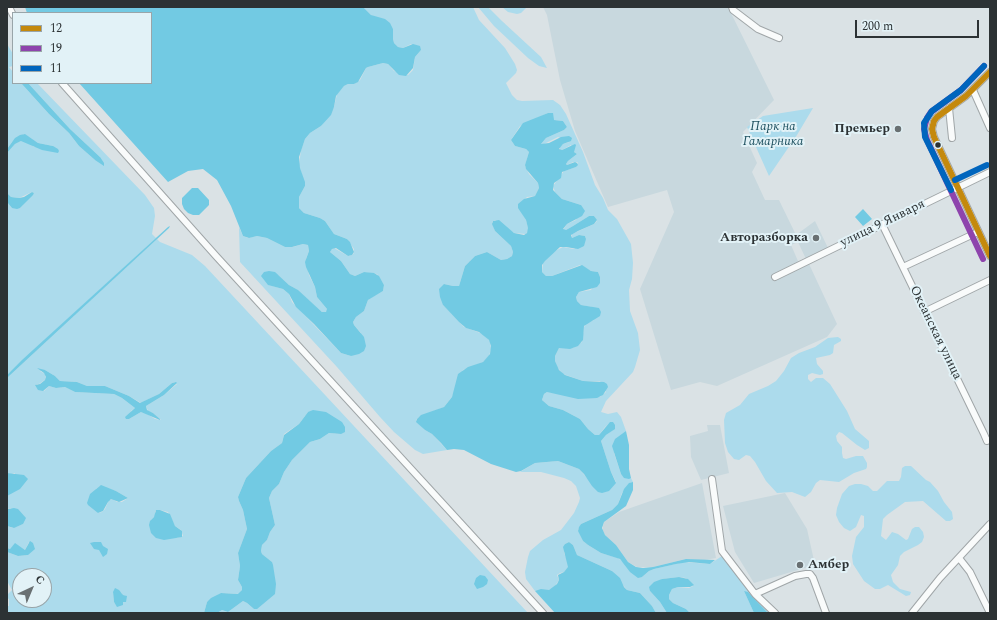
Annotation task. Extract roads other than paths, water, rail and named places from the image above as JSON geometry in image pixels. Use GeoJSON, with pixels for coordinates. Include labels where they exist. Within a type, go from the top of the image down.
{"type":"FeatureCollection","features":[{"type":"Feature","properties":{"kind":"street"},"geometry":{"type":"LineString","coordinates":[[732,7],[733,10],[758,29],[779,38]]}},
{"type":"Feature","properties":{"kind":"street"},"geometry":{"type":"LineString","coordinates":[[989,73],[973,90],[934,120],[932,129],[990,256]]}},
{"type":"Feature","properties":{"kind":"street"},"geometry":{"type":"LineString","coordinates":[[63,84],[222,262],[543,613]]}},
{"type":"Feature","properties":{"kind":"street"},"geometry":{"type":"LineString","coordinates":[[973,90],[990,128]]}},
{"type":"Feature","properties":{"kind":"street"},"geometry":{"type":"LineString","coordinates":[[949,108],[952,138]]}},
{"type":"Feature","properties":{"kind":"street","name":"улица 9 Января"},"geometry":{"type":"LineString","coordinates":[[775,277],[990,172]]}},
{"type":"Feature","properties":{"kind":"street","name":"Океанская улица"},"geometry":{"type":"LineString","coordinates":[[882,224],[988,440]]}},
{"type":"Feature","properties":{"kind":"street"},"geometry":{"type":"LineString","coordinates":[[903,267],[978,232]]}},
{"type":"Feature","properties":{"kind":"street"},"geometry":{"type":"LineString","coordinates":[[924,312],[990,280]]}},
{"type":"Feature","properties":{"kind":"street"},"geometry":{"type":"LineString","coordinates":[[712,480],[722,551],[755,594],[775,613]]}},
{"type":"Feature","properties":{"kind":"street"},"geometry":{"type":"LineString","coordinates":[[912,613],[990,524]]}},
{"type":"Feature","properties":{"kind":"street"},"geometry":{"type":"LineString","coordinates":[[959,558],[970,572],[990,613]]}},
{"type":"Feature","properties":{"kind":"street"},"geometry":{"type":"LineString","coordinates":[[755,594],[795,576],[810,574],[813,578],[826,613]]}},
{"type":"Feature","properties":{"kind":"place","name":"Премьер"},"geometry":{"type":"Point","coordinates":[898,129]}},
{"type":"Feature","properties":{"kind":"place","name":"Авторазборка"},"geometry":{"type":"Point","coordinates":[816,238]}},
{"type":"Feature","properties":{"kind":"place","name":"Амбер"},"geometry":{"type":"Point","coordinates":[800,565]}},
{"type":"Feature","properties":{"kind":"park label","name":"Парк на Гамарника"},"geometry":{"type":"Point","coordinates":[773,134]}}]}
